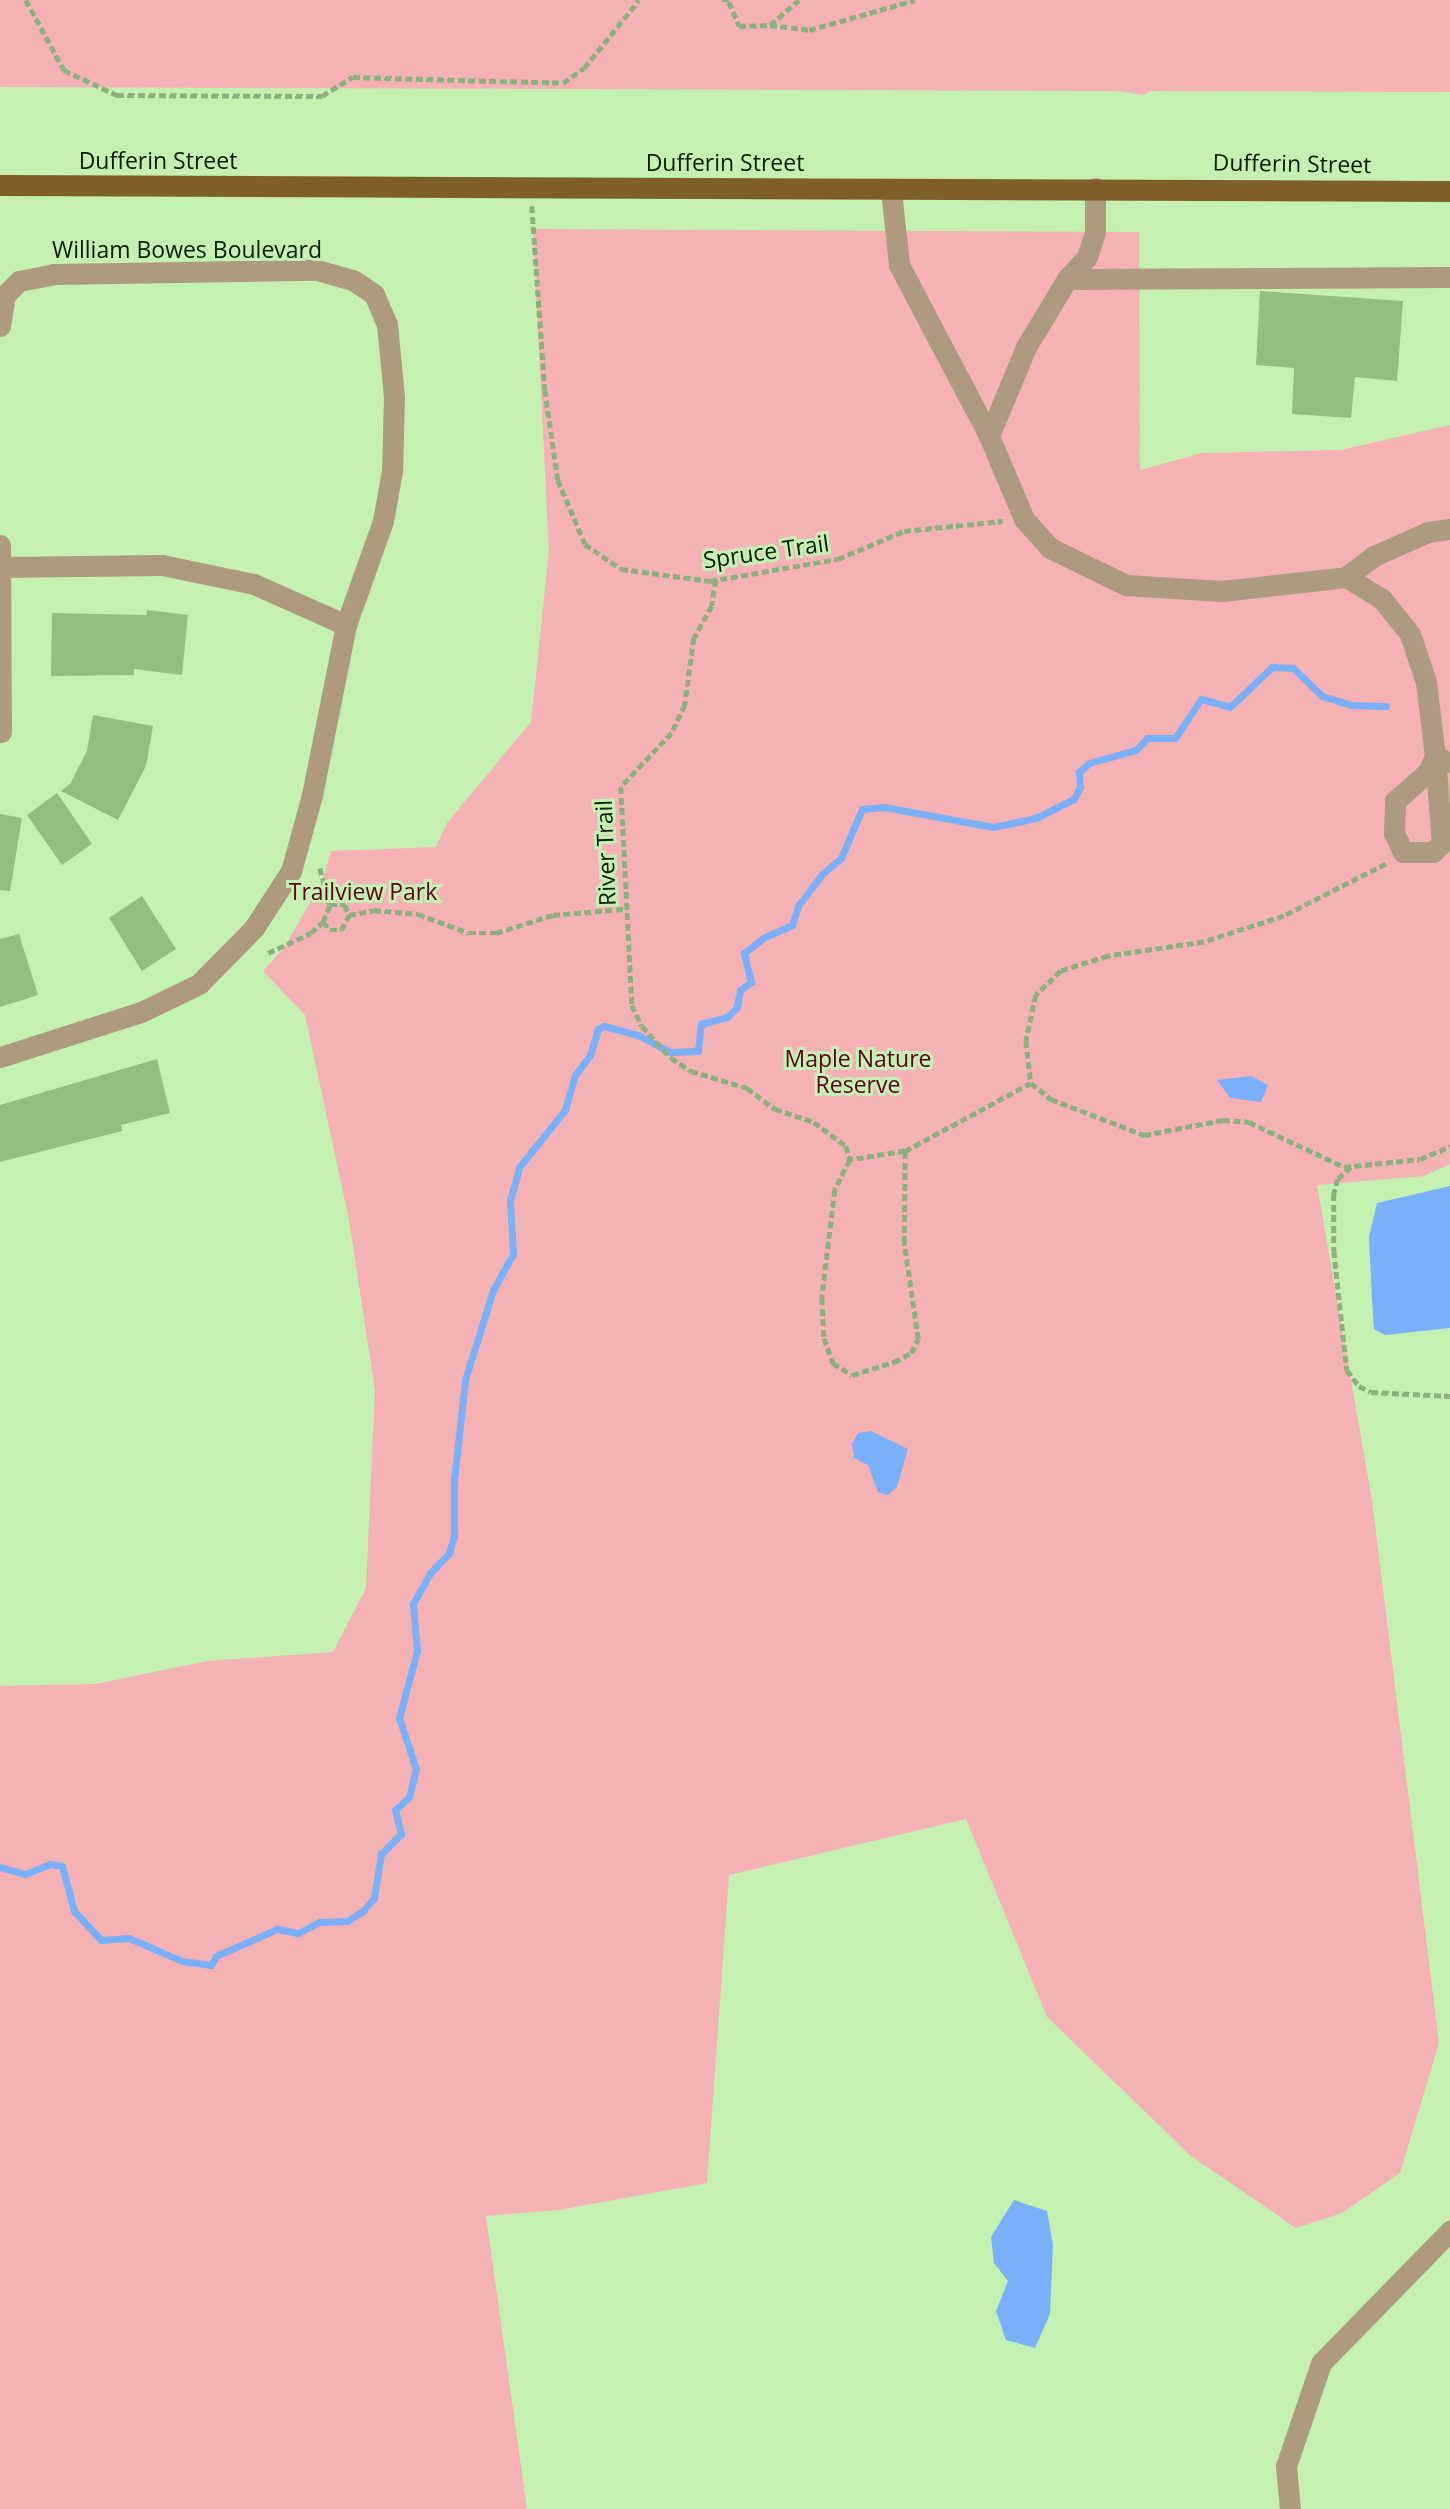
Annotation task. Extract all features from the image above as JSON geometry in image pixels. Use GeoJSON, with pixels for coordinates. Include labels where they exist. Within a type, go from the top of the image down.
{"type":"FeatureCollection","features":[{"type":"Feature","properties":{"kind":"main road","name":"Dufferin Street"},"geometry":{"type":"LineString","coordinates":[[0,185],[1450,191]]}},
{"type":"Feature","properties":{"kind":"street"},"geometry":{"type":"LineString","coordinates":[[989,436],[1026,347],[1067,279],[1087,257],[1095,232],[1095,188]]}},
{"type":"Feature","properties":{"kind":"street"},"geometry":{"type":"LineString","coordinates":[[891,190],[899,265],[989,436],[1024,519],[1050,548],[1126,585],[1222,591],[1346,577],[1385,551],[1428,532],[1450,529]]}},
{"type":"Feature","properties":{"kind":"street","name":"William Bowes Boulevard"},"geometry":{"type":"LineString","coordinates":[[0,326],[5,295],[19,281],[54,274],[317,271],[354,280],[374,294],[387,324],[394,397],[392,471],[383,521],[346,625],[312,795],[291,871],[254,928],[199,984],[141,1012],[0,1057]]}},
{"type":"Feature","properties":{"kind":"street"},"geometry":{"type":"LineString","coordinates":[[1067,279],[1450,277]]}},
{"type":"Feature","properties":{"kind":"street"},"geometry":{"type":"LineString","coordinates":[[0,545],[1,732]]}},
{"type":"Feature","properties":{"kind":"street"},"geometry":{"type":"LineString","coordinates":[[1,567],[162,565],[254,584],[346,625]]}},
{"type":"Feature","properties":{"kind":"street"},"geometry":{"type":"LineString","coordinates":[[1346,577],[1382,599],[1410,634],[1426,682],[1443,760],[1442,843],[1433,852],[1409,853],[1398,847],[1395,801],[1443,760]]}},
{"type":"Feature","properties":{"kind":"street"},"geometry":{"type":"LineString","coordinates":[[1290,2509],[1286,2466],[1321,2363],[1450,2231]]}},
{"type":"Feature","properties":{"kind":"path"},"geometry":{"type":"LineString","coordinates":[[26,0],[64,69],[117,95],[321,96],[353,77],[563,83],[584,68],[639,0]]}},
{"type":"Feature","properties":{"kind":"path"},"geometry":{"type":"LineString","coordinates":[[722,0],[731,1],[739,26],[770,25],[809,30],[915,0]]}},
{"type":"Feature","properties":{"kind":"path"},"geometry":{"type":"LineString","coordinates":[[770,25],[799,0]]}},
{"type":"Feature","properties":{"kind":"path","name":"Spruce Trail"},"geometry":{"type":"LineString","coordinates":[[530,188],[545,390],[556,467],[585,544],[621,569],[639,574],[716,580],[838,559],[904,531],[1024,519]]}},
{"type":"Feature","properties":{"kind":"path","name":"River Trail"},"geometry":{"type":"LineString","coordinates":[[716,580],[712,606],[694,638],[685,705],[671,733],[621,787],[628,984],[642,1026],[671,1058],[691,1071],[747,1088],[775,1109],[814,1122],[846,1146],[850,1160]]}},
{"type":"Feature","properties":{"kind":"path"},"geometry":{"type":"LineString","coordinates":[[1409,853],[1270,920],[1204,942],[1108,956],[1061,971],[1036,995],[1026,1041],[1031,1083],[1051,1099],[1144,1135],[1223,1120],[1249,1122],[1303,1150],[1352,1167],[1420,1159],[1450,1146]]}},
{"type":"Feature","properties":{"kind":"path"},"geometry":{"type":"LineString","coordinates":[[268,953],[295,943],[323,922],[330,905],[320,868]]}},
{"type":"Feature","properties":{"kind":"path"},"geometry":{"type":"LineString","coordinates":[[323,922],[330,930],[341,930],[349,915],[345,905],[330,905]]}},
{"type":"Feature","properties":{"kind":"path"},"geometry":{"type":"LineString","coordinates":[[349,915],[374,910],[418,914],[469,933],[496,933],[553,915],[624,909]]}},
{"type":"Feature","properties":{"kind":"path"},"geometry":{"type":"LineString","coordinates":[[905,1151],[904,1242],[918,1339],[902,1357],[852,1375],[833,1363],[824,1338],[822,1298],[835,1190],[850,1160],[905,1151],[1031,1083]]}},
{"type":"Feature","properties":{"kind":"path"},"geometry":{"type":"LineString","coordinates":[[1352,1167],[1339,1179],[1334,1194],[1334,1251],[1347,1370],[1359,1386],[1371,1392],[1450,1396]]}},
{"type":"Feature","properties":{"kind":"green space"},"geometry":{"type":"Polygon","coordinates":[[[0,0],[1450,0],[1450,92],[1150,91],[1144,95],[1117,91],[0,87],[0,0]]]}},
{"type":"Feature","properties":{"kind":"green space"},"geometry":{"type":"Polygon","coordinates":[[[533,229],[1139,232],[1140,470],[1202,453],[1341,450],[1450,425],[1450,1164],[1424,1176],[1317,1185],[1372,1500],[1439,2043],[1400,2173],[1342,2213],[1296,2228],[1191,2156],[1047,2017],[966,1819],[729,1875],[707,2183],[558,2210],[486,2216],[527,2509],[0,2509],[0,1686],[96,1684],[207,1661],[333,1652],[366,1588],[375,1390],[349,1220],[305,1015],[263,971],[284,948],[323,880],[331,851],[436,847],[447,823],[531,722],[549,551],[533,229]]]}},
{"type":"Feature","properties":{"kind":"water"},"geometry":{"type":"Polygon","coordinates":[[[1251,1076],[1268,1085],[1261,1102],[1230,1098],[1217,1080],[1251,1076]]]}},
{"type":"Feature","properties":{"kind":"water"},"geometry":{"type":"Polygon","coordinates":[[[1450,1186],[1450,1328],[1385,1335],[1374,1329],[1372,1300],[1369,1237],[1377,1203],[1450,1186]]]}},
{"type":"Feature","properties":{"kind":"water"},"geometry":{"type":"Polygon","coordinates":[[[871,1431],[908,1449],[897,1487],[888,1495],[878,1492],[868,1465],[854,1458],[852,1444],[858,1433],[871,1431]]]}},
{"type":"Feature","properties":{"kind":"water"},"geometry":{"type":"Polygon","coordinates":[[[1014,2200],[1047,2211],[1053,2245],[1050,2314],[1035,2348],[1006,2340],[996,2311],[1008,2281],[994,2263],[991,2237],[1014,2200]]]}},
{"type":"Feature","properties":{"kind":"building"},"geometry":{"type":"Polygon","coordinates":[[[1260,291],[1403,301],[1397,381],[1355,377],[1351,418],[1292,414],[1294,368],[1256,365],[1260,291]]]}},
{"type":"Feature","properties":{"kind":"building"},"geometry":{"type":"Polygon","coordinates":[[[147,610],[188,615],[182,675],[134,669],[134,675],[51,676],[52,613],[146,615],[147,610]]]}},
{"type":"Feature","properties":{"kind":"building"},"geometry":{"type":"Polygon","coordinates":[[[93,715],[153,726],[146,766],[118,820],[61,791],[70,784],[87,751],[93,715]]]}},
{"type":"Feature","properties":{"kind":"building"},"geometry":{"type":"Polygon","coordinates":[[[57,793],[92,844],[62,865],[27,815],[57,793]]]}},
{"type":"Feature","properties":{"kind":"building"},"geometry":{"type":"Polygon","coordinates":[[[0,814],[22,818],[10,891],[0,890],[0,814]]]}},
{"type":"Feature","properties":{"kind":"building"},"geometry":{"type":"Polygon","coordinates":[[[142,896],[176,949],[142,971],[109,918],[142,896]]]}},
{"type":"Feature","properties":{"kind":"building"},"geometry":{"type":"Polygon","coordinates":[[[19,934],[38,995],[0,1007],[0,939],[19,934]]]}},
{"type":"Feature","properties":{"kind":"building"},"geometry":{"type":"Polygon","coordinates":[[[157,1059],[170,1113],[121,1125],[122,1131],[0,1162],[0,1105],[157,1059]]]}},
{"type":"Feature","properties":{"kind":"waterway"},"geometry":{"type":"LineString","coordinates":[[0,1867],[25,1874],[50,1864],[62,1866],[74,1911],[101,1940],[129,1938],[182,1961],[211,1965],[216,1956],[277,1929],[298,1933],[320,1922],[347,1921],[363,1911],[374,1898],[381,1854],[401,1834],[395,1810],[409,1797],[416,1769],[399,1718],[417,1651],[413,1604],[430,1573],[449,1553],[454,1535],[454,1480],[465,1380],[493,1290],[513,1254],[510,1200],[520,1166],[565,1110],[575,1075],[590,1055],[598,1029],[604,1026],[638,1035],[670,1052],[698,1051],[701,1024],[727,1017],[737,1007],[740,990],[751,982],[744,953],[763,938],[792,925],[798,906],[822,874],[841,858],[862,809],[884,807],[993,827],[1036,818],[1074,799],[1080,787],[1079,772],[1089,763],[1136,750],[1147,738],[1175,738],[1201,699],[1230,707],[1272,667],[1293,668],[1322,696],[1352,705],[1386,706]]}},
{"type":"Feature","properties":{"kind":"park label","name":"Trailview Park"},"geometry":{"type":"Point","coordinates":[363,891]}},
{"type":"Feature","properties":{"kind":"park label","name":"Maple Nature Reserve"},"geometry":{"type":"Point","coordinates":[858,1071]}}]}
